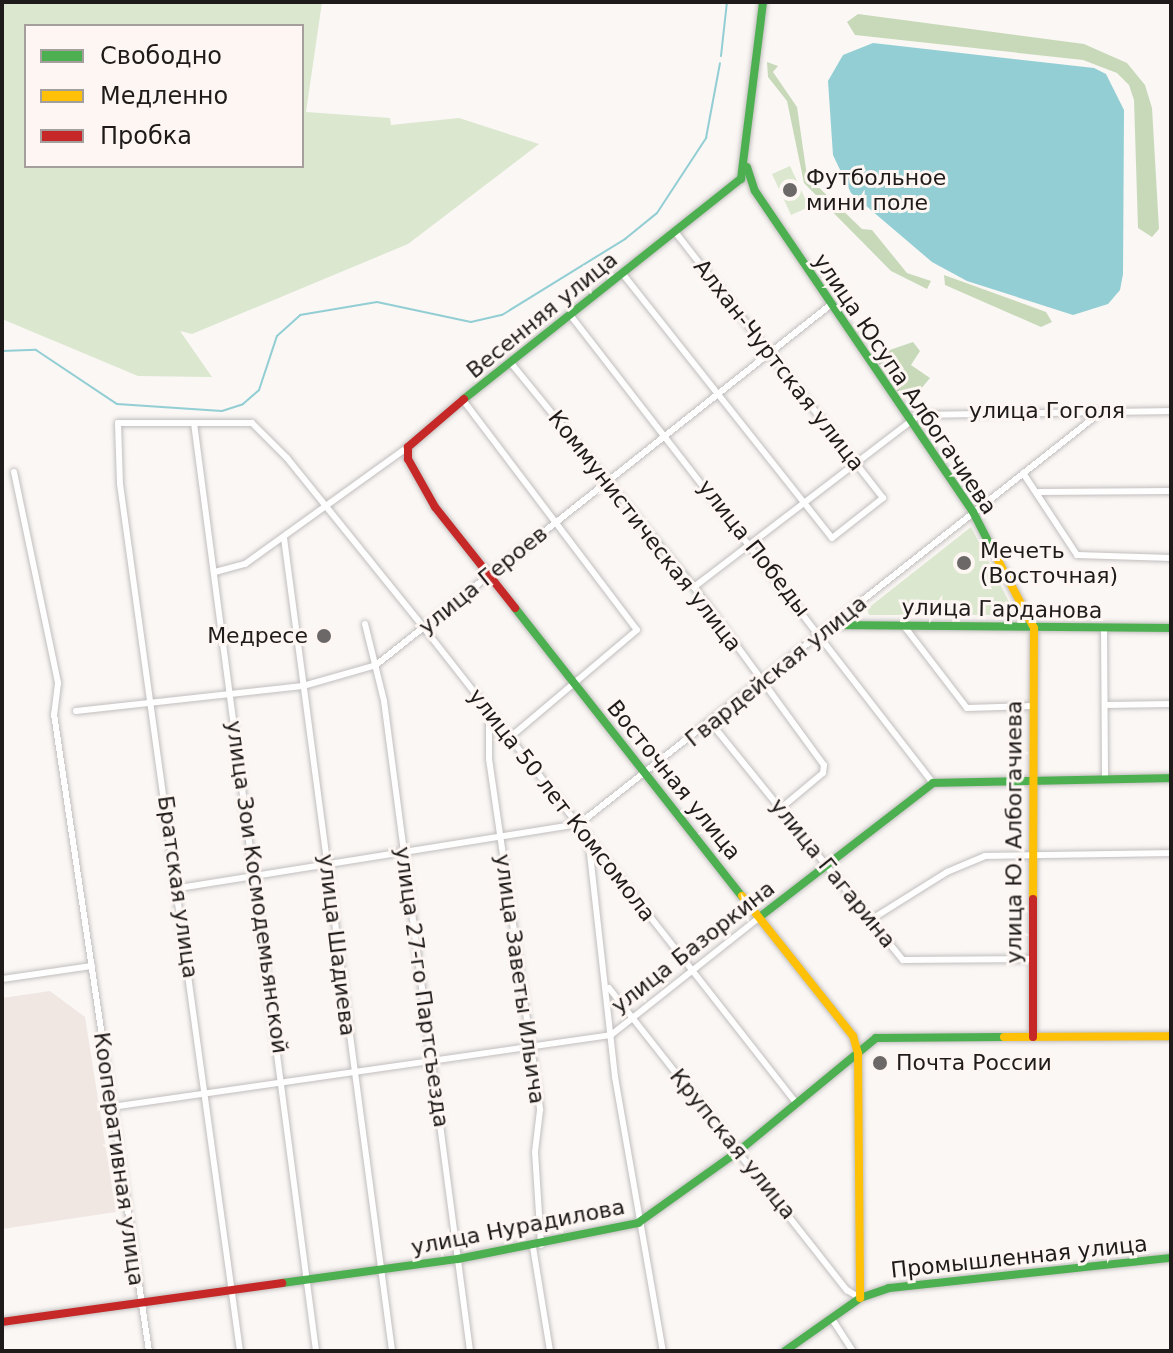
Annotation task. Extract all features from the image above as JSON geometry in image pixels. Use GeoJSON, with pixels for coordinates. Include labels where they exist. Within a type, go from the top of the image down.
{"type":"FeatureCollection","features":[{"type":"Feature","properties":{"kind":"street","name":"Весенняя улица"},"geometry":{"type":"LineString","coordinates":[[215,572],[245,564],[408,447],[738,183],[747,162],[763,2]]}},
{"type":"Feature","properties":{"kind":"street","name":"улица Юсупа Албогачиева"},"geometry":{"type":"LineString","coordinates":[[747,162],[755,191],[829,306],[973,512],[1034,628]]}},
{"type":"Feature","properties":{"kind":"street","name":"Алхан-Чуртская улица"},"geometry":{"type":"LineString","coordinates":[[675,232],[883,498],[832,538],[803,503]]}},
{"type":"Feature","properties":{"kind":"street"},"geometry":{"type":"LineString","coordinates":[[622,273],[803,503]]}},
{"type":"Feature","properties":{"kind":"street","name":"улица Героев"},"geometry":{"type":"LineString","coordinates":[[76,711],[153,700],[303,686],[376,665],[829,306]]}},
{"type":"Feature","properties":{"kind":"street","name":"улица Победы"},"geometry":{"type":"LineString","coordinates":[[571,316],[821,634],[933,783]]}},
{"type":"Feature","properties":{"kind":"street","name":"Коммунистическая улица"},"geometry":{"type":"LineString","coordinates":[[511,363],[694,587],[825,769],[781,808]]}},
{"type":"Feature","properties":{"kind":"street"},"geometry":{"type":"LineString","coordinates":[[463,400],[637,630],[509,738]]}},
{"type":"Feature","properties":{"kind":"street","name":"улица Гоголя"},"geometry":{"type":"LineString","coordinates":[[694,587],[909,421],[931,412],[1171,411]]}},
{"type":"Feature","properties":{"kind":"street","name":"Гвардейская улица"},"geometry":{"type":"LineString","coordinates":[[179,888],[328,867],[579,824],[647,775],[1101,412]]}},
{"type":"Feature","properties":{"kind":"street","name":"улица 50 лет Комсомола"},"geometry":{"type":"LineString","coordinates":[[118,423],[252,423],[424,628],[797,1104]]}},
{"type":"Feature","properties":{"kind":"street","name":"Братская улица"},"geometry":{"type":"LineString","coordinates":[[118,423],[120,484],[153,700],[240,1351]]}},
{"type":"Feature","properties":{"kind":"street","name":"улица Зои Космодемьянской"},"geometry":{"type":"LineString","coordinates":[[194,423],[284,1086],[316,1351]]}},
{"type":"Feature","properties":{"kind":"street","name":"Восточная улица"},"geometry":{"type":"LineString","coordinates":[[408,447],[415,480],[853,1036],[858,1054],[860,1298]]}},
{"type":"Feature","properties":{"kind":"street","name":"Кооперативная улица"},"geometry":{"type":"LineString","coordinates":[[14,472],[58,683],[54,714],[149,1351]]}},
{"type":"Feature","properties":{"kind":"street"},"geometry":{"type":"LineString","coordinates":[[1023,473],[1039,492],[1080,557],[1171,558]]}},
{"type":"Feature","properties":{"kind":"street"},"geometry":{"type":"LineString","coordinates":[[1039,492],[1171,491]]}},
{"type":"Feature","properties":{"kind":"street","name":"улица Шадиева"},"geometry":{"type":"LineString","coordinates":[[284,538],[392,1351]]}},
{"type":"Feature","properties":{"kind":"street","name":"улица 27-го Партсъезда"},"geometry":{"type":"LineString","coordinates":[[365,624],[376,665],[405,853],[470,1351]]}},
{"type":"Feature","properties":{"kind":"street","name":"улица Гарданова"},"geometry":{"type":"LineString","coordinates":[[833,625],[1171,628]]}},
{"type":"Feature","properties":{"kind":"street"},"geometry":{"type":"LineString","coordinates":[[904,626],[967,708],[1032,706]]}},
{"type":"Feature","properties":{"kind":"street","name":"улица Ю. Албогачиева"},"geometry":{"type":"LineString","coordinates":[[1033,1037],[1034,628]]}},
{"type":"Feature","properties":{"kind":"street"},"geometry":{"type":"LineString","coordinates":[[1104,629],[1105,779]]}},
{"type":"Feature","properties":{"kind":"street"},"geometry":{"type":"LineString","coordinates":[[1105,705],[1171,704]]}},
{"type":"Feature","properties":{"kind":"street","name":"улица Заветы Ильича"},"geometry":{"type":"LineString","coordinates":[[489,713],[489,759],[540,1110],[535,1152],[537,1246],[550,1351]]}},
{"type":"Feature","properties":{"kind":"street","name":"улица Гагарина"},"geometry":{"type":"LineString","coordinates":[[711,723],[829,864],[903,960],[1032,959]]}},
{"type":"Feature","properties":{"kind":"street"},"geometry":{"type":"LineString","coordinates":[[933,783],[1171,778]]}},
{"type":"Feature","properties":{"kind":"street","name":"улица Базоркина"},"geometry":{"type":"LineString","coordinates":[[111,1107],[284,1086],[611,1035],[933,783]]}},
{"type":"Feature","properties":{"kind":"street"},"geometry":{"type":"LineString","coordinates":[[588,835],[611,1035],[638,1223],[663,1351]]}},
{"type":"Feature","properties":{"kind":"street"},"geometry":{"type":"LineString","coordinates":[[872,919],[947,872],[985,856],[1171,853]]}},
{"type":"Feature","properties":{"kind":"street"},"geometry":{"type":"LineString","coordinates":[[2,979],[92,966]]}},
{"type":"Feature","properties":{"kind":"street","name":"Крупская улица"},"geometry":{"type":"LineString","coordinates":[[607,986],[740,1150],[847,1290],[860,1298]]}},
{"type":"Feature","properties":{"kind":"street"},"geometry":{"type":"LineString","coordinates":[[853,1036],[870,1040],[1171,1036]]}},
{"type":"Feature","properties":{"kind":"street","name":"улица Нурадилова"},"geometry":{"type":"LineString","coordinates":[[2,1322],[458,1259],[537,1246],[638,1223],[740,1150],[858,1054],[870,1040]]}},
{"type":"Feature","properties":{"kind":"street","name":"Промышленная улица"},"geometry":{"type":"LineString","coordinates":[[785,1351],[860,1298],[924,1283],[1171,1258]]}},
{"type":"Feature","properties":{"kind":"street"},"geometry":{"type":"LineString","coordinates":[[832,1319],[853,1351]]}},
{"type":"Feature","properties":{"kind":"shaded area"},"geometry":{"type":"Polygon","coordinates":[[[50,991],[85,1017],[116,1212],[2,1229],[2,998],[50,991]]]}},
{"type":"Feature","properties":{"kind":"green space"},"geometry":{"type":"Polygon","coordinates":[[[2,2],[322,2],[306,112],[390,118],[391,125],[459,118],[539,144],[408,244],[192,334],[180,331],[212,377],[138,376],[2,319],[2,2]]]}},
{"type":"Feature","properties":{"kind":"green space"},"geometry":{"type":"Polygon","coordinates":[[[858,14],[1084,44],[1127,63],[1145,85],[1152,108],[1159,229],[1152,237],[1138,228],[1134,100],[1129,85],[1117,73],[1083,60],[855,35],[847,22],[858,14]]]}},
{"type":"Feature","properties":{"kind":"green space"},"geometry":{"type":"Polygon","coordinates":[[[767,62],[778,66],[773,72],[797,107],[807,176],[862,229],[872,230],[907,273],[931,281],[927,289],[891,271],[804,183],[787,101],[768,77],[767,62]]]}},
{"type":"Feature","properties":{"kind":"green space","name":"Футбольное мини поле"},"geometry":{"type":"Polygon","coordinates":[[[790,166],[809,207],[791,215],[772,174],[790,166]]]}},
{"type":"Feature","properties":{"kind":"green space"},"geometry":{"type":"Polygon","coordinates":[[[944,275],[1046,312],[1052,322],[1041,327],[945,285],[944,275]]]}},
{"type":"Feature","properties":{"kind":"green space"},"geometry":{"type":"Polygon","coordinates":[[[913,342],[920,351],[911,365],[930,378],[911,401],[896,391],[896,381],[885,375],[877,360],[881,353],[913,342]]]}},
{"type":"Feature","properties":{"kind":"green space"},"geometry":{"type":"Polygon","coordinates":[[[971,527],[1009,602],[1007,615],[869,615],[867,609],[971,527]]]}},
{"type":"Feature","properties":{"kind":"water"},"geometry":{"type":"Polygon","coordinates":[[[873,43],[1094,68],[1106,74],[1124,110],[1123,274],[1120,290],[1108,304],[1073,315],[967,281],[932,262],[851,193],[833,155],[828,81],[843,55],[873,43]]]}},
{"type":"Feature","properties":{"kind":"waterway"},"geometry":{"type":"LineString","coordinates":[[721,56],[727,2]]}},
{"type":"Feature","properties":{"kind":"waterway"},"geometry":{"type":"LineString","coordinates":[[2,351],[36,350],[117,404],[222,411],[243,404],[259,390],[277,336],[300,315],[377,302],[471,322],[502,315],[625,239],[657,213],[706,138],[720,63]]}},
{"type":"Feature","properties":{"kind":"traffic: fast"},"geometry":{"type":"LineString","coordinates":[[464,399],[741,179],[763,2]]}},
{"type":"Feature","properties":{"kind":"traffic: fast"},"geometry":{"type":"LineString","coordinates":[[747,167],[755,191],[973,512],[992,549]]}},
{"type":"Feature","properties":{"kind":"traffic: fast"},"geometry":{"type":"LineString","coordinates":[[515,608],[742,896]]}},
{"type":"Feature","properties":{"kind":"traffic: fast"},"geometry":{"type":"LineString","coordinates":[[833,625],[1171,628]]}},
{"type":"Feature","properties":{"kind":"traffic: fast"},"geometry":{"type":"LineString","coordinates":[[761,916],[933,783],[1171,778]]}},
{"type":"Feature","properties":{"kind":"traffic: fast"},"geometry":{"type":"LineString","coordinates":[[282,1283],[458,1259],[638,1223],[740,1150],[876,1038],[1004,1037]]}},
{"type":"Feature","properties":{"kind":"traffic: fast"},"geometry":{"type":"LineString","coordinates":[[785,1351],[860,1298],[889,1288],[1171,1258]]}},
{"type":"Feature","properties":{"kind":"traffic: slow"},"geometry":{"type":"LineString","coordinates":[[992,549],[1034,628],[1033,899]]}},
{"type":"Feature","properties":{"kind":"traffic: slow"},"geometry":{"type":"LineString","coordinates":[[742,896],[853,1036],[858,1054],[860,1298]]}},
{"type":"Feature","properties":{"kind":"traffic: slow"},"geometry":{"type":"LineString","coordinates":[[1004,1037],[1171,1036]]}},
{"type":"Feature","properties":{"kind":"traffic: jam"},"geometry":{"type":"LineString","coordinates":[[464,399],[408,447],[408,459],[435,507],[515,608]]}},
{"type":"Feature","properties":{"kind":"traffic: jam"},"geometry":{"type":"LineString","coordinates":[[1033,899],[1033,1037]]}},
{"type":"Feature","properties":{"kind":"traffic: jam"},"geometry":{"type":"LineString","coordinates":[[2,1322],[282,1283]]}},
{"type":"Feature","properties":{"kind":"place","name":"Футбольное мини поле"},"geometry":{"type":"Point","coordinates":[790,190]}},
{"type":"Feature","properties":{"kind":"place","name":"Мечеть (Восточная)"},"geometry":{"type":"Point","coordinates":[964,563]}},
{"type":"Feature","properties":{"kind":"place","name":"Медресе"},"geometry":{"type":"Point","coordinates":[324,636]}},
{"type":"Feature","properties":{"kind":"place","name":"Почта России"},"geometry":{"type":"Point","coordinates":[880,1063]}}]}
